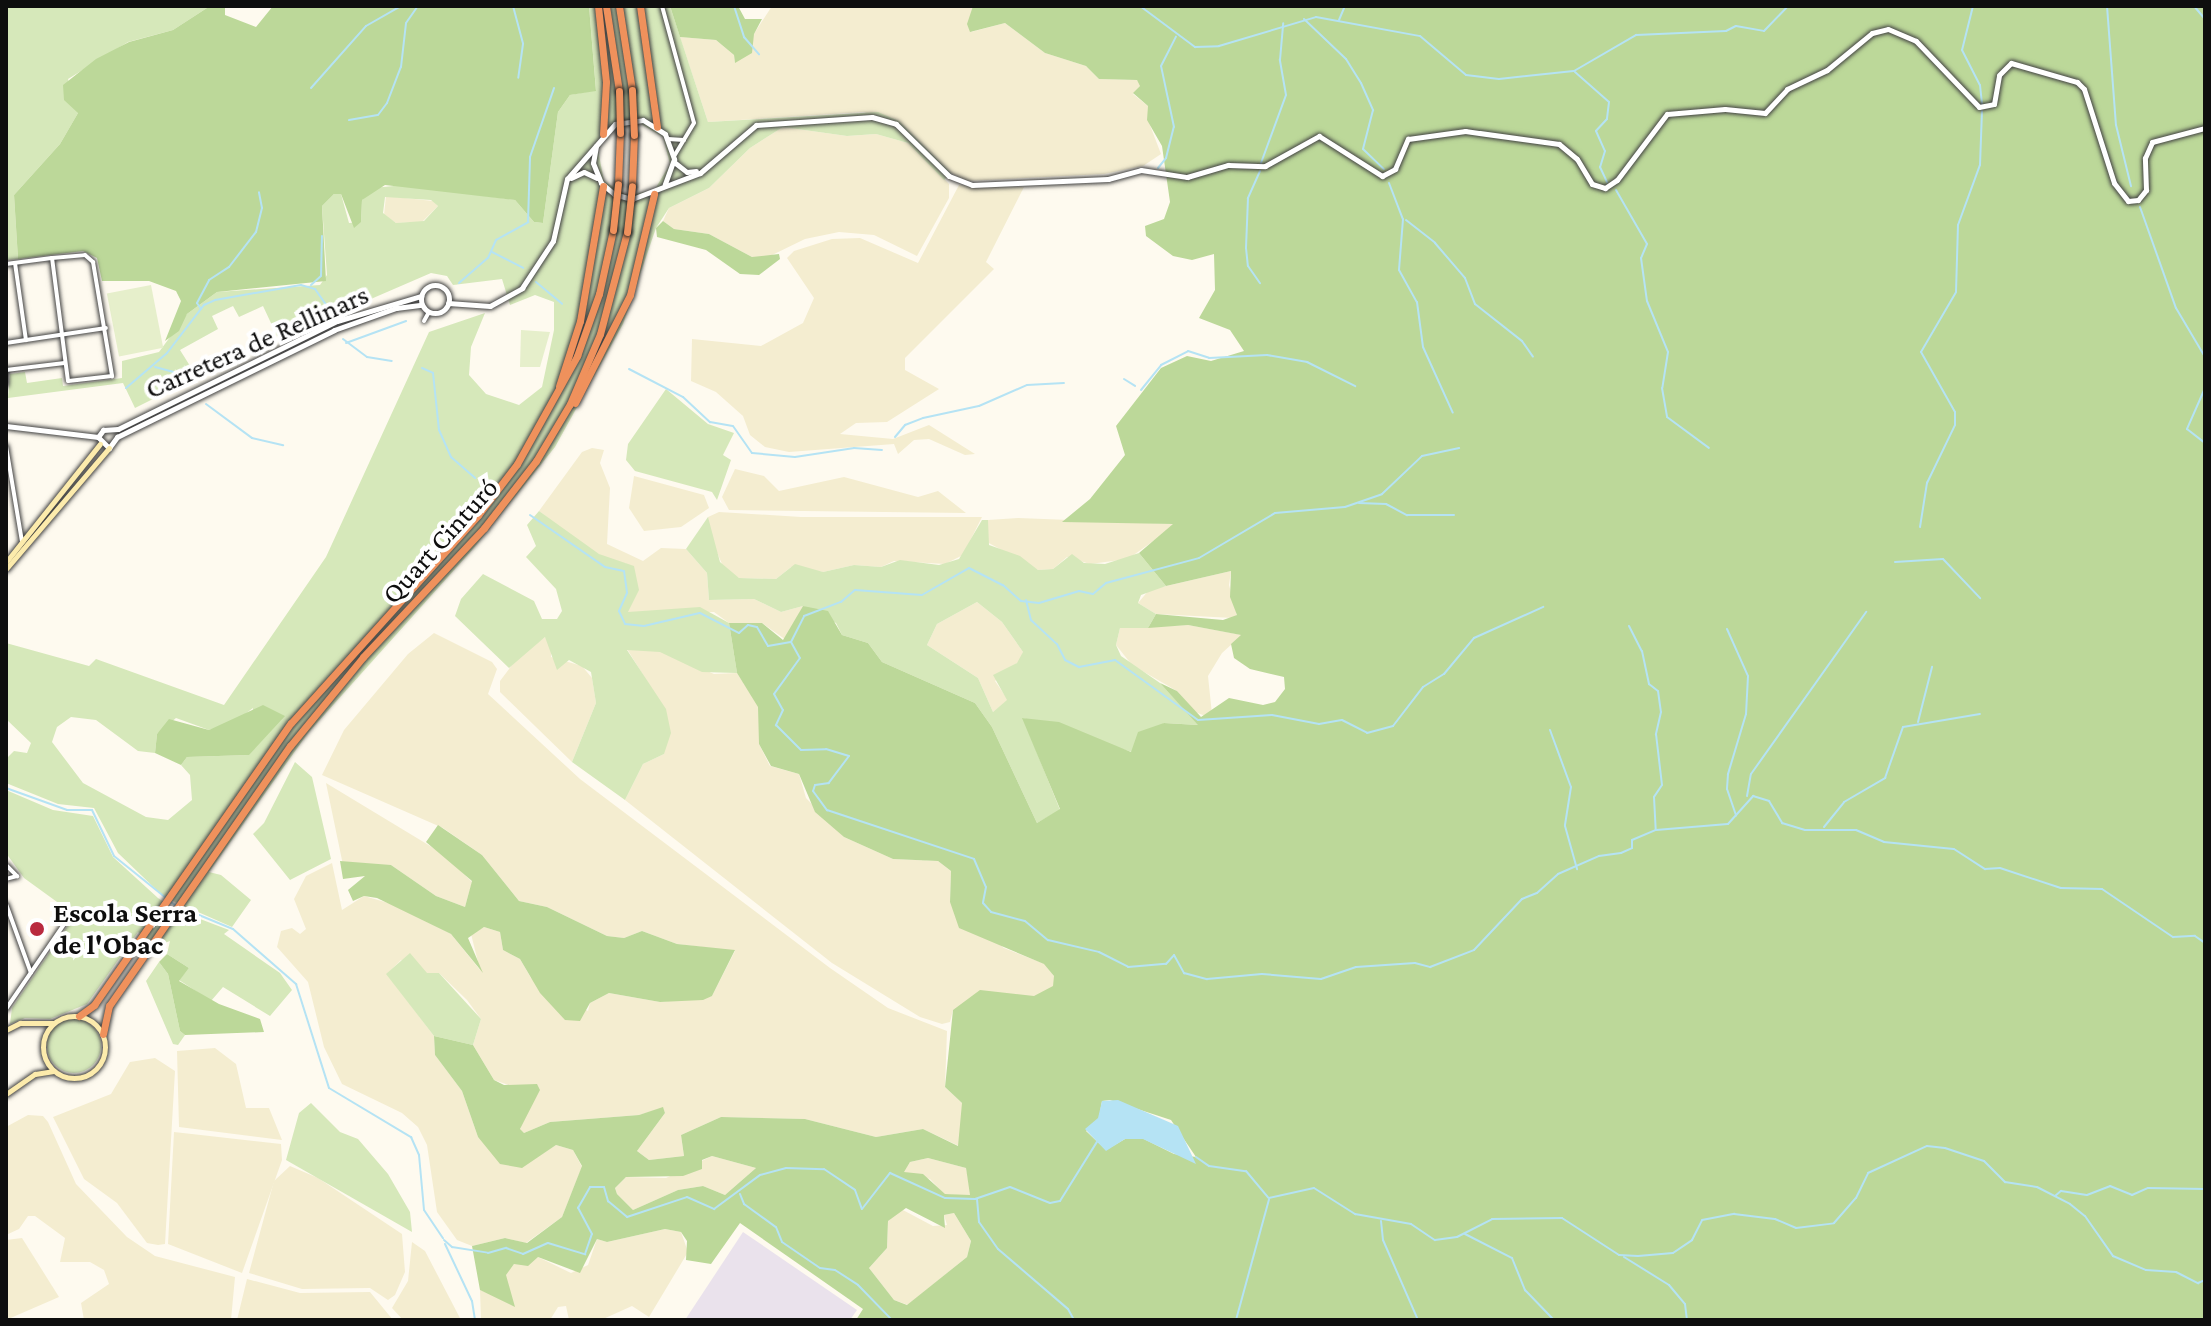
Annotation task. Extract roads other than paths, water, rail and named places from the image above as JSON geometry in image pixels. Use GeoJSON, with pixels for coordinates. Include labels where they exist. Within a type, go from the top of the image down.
{"type":"FeatureCollection","features":[{"type":"Feature","properties":{"kind":"highway"},"geometry":{"type":"LineString","coordinates":[[598,6],[605,64],[603,134]]}},
{"type":"Feature","properties":{"kind":"highway","name":"Quart Cinturó"},"geometry":{"type":"LineString","coordinates":[[79,1016],[94,1005],[308,701],[478,515],[528,448],[556,398],[592,317],[613,230],[618,184],[619,91],[606,6]]}},
{"type":"Feature","properties":{"kind":"highway","name":"Quart Cinturó"},"geometry":{"type":"LineString","coordinates":[[103,1034],[109,1006],[203,867],[313,716],[484,528],[536,461],[572,405],[607,314],[627,232],[634,135],[632,90],[619,6]]}},
{"type":"Feature","properties":{"kind":"highway"},"geometry":{"type":"LineString","coordinates":[[640,6],[657,127]]}},
{"type":"Feature","properties":{"kind":"highway"},"geometry":{"type":"LineString","coordinates":[[556,398],[580,321],[601,182]]}},
{"type":"Feature","properties":{"kind":"highway"},"geometry":{"type":"LineString","coordinates":[[572,405],[630,295],[654,194]]}},
{"type":"Feature","properties":{"kind":"main road"},"geometry":{"type":"LineString","coordinates":[[6,569],[99,441]]}},
{"type":"Feature","properties":{"kind":"main road"},"geometry":{"type":"LineString","coordinates":[[6,562],[109,448]]}},
{"type":"Feature","properties":{"kind":"main road"},"geometry":{"type":"LineString","coordinates":[[6,1030],[24,1023],[54,1023],[79,1016],[94,1022],[103,1034],[105,1055],[93,1072],[74,1078],[54,1071],[35,1074],[6,1094]]}},
{"type":"Feature","properties":{"kind":"main road"},"geometry":{"type":"LineString","coordinates":[[54,1023],[43,1047],[54,1071]]}},
{"type":"Feature","properties":{"kind":"street"},"geometry":{"type":"LineString","coordinates":[[662,6],[694,121],[662,187]]}},
{"type":"Feature","properties":{"kind":"street"},"geometry":{"type":"LineString","coordinates":[[566,186],[581,172],[627,199],[654,194],[662,187],[707,167],[756,125],[875,117],[896,124],[949,176],[972,185],[1108,179],[1141,170],[1187,177],[1228,165],[1265,166],[1319,136],[1382,176],[1395,169],[1408,139],[1465,131],[1559,144],[1577,159],[1592,184],[1605,188],[1617,180],[1667,114],[1725,109],[1765,113],[1787,89],[1827,70],[1872,33],[1888,29],[1916,41],[1979,107],[1994,104],[1999,75],[2011,63],[2077,82],[2084,89],[2114,183],[2128,201],[2138,200],[2146,190],[2149,145],[2181,131],[2205,128]]}},
{"type":"Feature","properties":{"kind":"street"},"geometry":{"type":"LineString","coordinates":[[448,303],[490,306],[522,288],[553,241],[566,186],[603,134],[627,119],[657,127],[668,139],[674,159],[687,172],[707,167]]}},
{"type":"Feature","properties":{"kind":"street"},"geometry":{"type":"LineString","coordinates":[[668,139],[687,140]]}},
{"type":"Feature","properties":{"kind":"street"},"geometry":{"type":"LineString","coordinates":[[596,146],[601,182]]}},
{"type":"Feature","properties":{"kind":"street"},"geometry":{"type":"LineString","coordinates":[[6,264],[52,258],[85,255],[93,262],[112,376],[68,381],[52,258]]}},
{"type":"Feature","properties":{"kind":"street"},"geometry":{"type":"LineString","coordinates":[[15,263],[26,340]]}},
{"type":"Feature","properties":{"kind":"street"},"geometry":{"type":"LineString","coordinates":[[437,284],[447,291],[448,303],[440,312],[429,312],[422,305],[421,296],[437,284]]}},
{"type":"Feature","properties":{"kind":"street","name":"Carretera de Rellinars"},"geometry":{"type":"LineString","coordinates":[[115,434],[337,321],[421,296]]}},
{"type":"Feature","properties":{"kind":"street","name":"Carretera de Rellinars"},"geometry":{"type":"LineString","coordinates":[[115,434],[334,330],[396,308],[422,305]]}},
{"type":"Feature","properties":{"kind":"street"},"geometry":{"type":"LineString","coordinates":[[424,321],[429,312]]}},
{"type":"Feature","properties":{"kind":"street"},"geometry":{"type":"LineString","coordinates":[[6,343],[106,328]]}},
{"type":"Feature","properties":{"kind":"street"},"geometry":{"type":"LineString","coordinates":[[6,385],[6,369],[65,363]]}},
{"type":"Feature","properties":{"kind":"street"},"geometry":{"type":"LineString","coordinates":[[6,426],[99,441],[109,448],[115,434],[105,429],[99,441]]}},
{"type":"Feature","properties":{"kind":"street"},"geometry":{"type":"LineString","coordinates":[[6,446],[8,474],[24,544]]}},
{"type":"Feature","properties":{"kind":"street"},"geometry":{"type":"LineString","coordinates":[[6,865],[17,876],[7,879],[6,872]]}},
{"type":"Feature","properties":{"kind":"street"},"geometry":{"type":"LineString","coordinates":[[6,904],[31,973]]}},
{"type":"Feature","properties":{"kind":"street"},"geometry":{"type":"LineString","coordinates":[[6,1009],[71,914]]}},
{"type":"Feature","properties":{"kind":"street"},"geometry":{"type":"LineString","coordinates":[[6,937],[16,933]]}},
{"type":"Feature","properties":{"kind":"water"},"geometry":{"type":"Polygon","coordinates":[[[1118,1100],[1178,1126],[1196,1164],[1143,1139],[1125,1139],[1106,1151],[1085,1129],[1098,1118],[1102,1101],[1118,1100]]]}},
{"type":"Feature","properties":{"kind":"waterway"},"geometry":{"type":"LineString","coordinates":[[311,88],[366,26],[401,6]]}},
{"type":"Feature","properties":{"kind":"waterway"},"geometry":{"type":"LineString","coordinates":[[349,120],[378,115],[387,103],[401,67],[406,23],[418,6]]}},
{"type":"Feature","properties":{"kind":"waterway"},"geometry":{"type":"LineString","coordinates":[[513,6],[523,44],[518,78]]}},
{"type":"Feature","properties":{"kind":"waterway"},"geometry":{"type":"LineString","coordinates":[[734,6],[744,37],[759,54]]}},
{"type":"Feature","properties":{"kind":"waterway"},"geometry":{"type":"LineString","coordinates":[[1140,6],[1195,47],[1219,46],[1316,17],[1420,36],[1466,75],[1499,79],[1574,71],[1636,35],[1726,31],[1736,26],[1764,31],[1788,6]]}},
{"type":"Feature","properties":{"kind":"waterway"},"geometry":{"type":"LineString","coordinates":[[1339,20],[1345,6]]}},
{"type":"Feature","properties":{"kind":"waterway"},"geometry":{"type":"LineString","coordinates":[[1973,6],[1962,50],[1980,85],[1982,104]]}},
{"type":"Feature","properties":{"kind":"waterway"},"geometry":{"type":"LineString","coordinates":[[2107,6],[2116,125],[2131,186]]}},
{"type":"Feature","properties":{"kind":"waterway"},"geometry":{"type":"LineString","coordinates":[[2194,6],[2204,18],[2205,40]]}},
{"type":"Feature","properties":{"kind":"waterway"},"geometry":{"type":"LineString","coordinates":[[1304,19],[1346,59],[1361,83],[1373,110],[1363,149],[1384,169]]}},
{"type":"Feature","properties":{"kind":"waterway"},"geometry":{"type":"LineString","coordinates":[[1261,163],[1286,95],[1280,60],[1283,23]]}},
{"type":"Feature","properties":{"kind":"waterway"},"geometry":{"type":"LineString","coordinates":[[1158,168],[1166,158],[1174,127],[1161,66],[1176,37]]}},
{"type":"Feature","properties":{"kind":"waterway"},"geometry":{"type":"LineString","coordinates":[[1575,72],[1609,102],[1607,119],[1596,131],[1605,151],[1600,167],[1607,182]]}},
{"type":"Feature","properties":{"kind":"waterway"},"geometry":{"type":"LineString","coordinates":[[459,283],[488,258],[496,240],[528,222],[530,157],[554,88]]}},
{"type":"Feature","properties":{"kind":"waterway"},"geometry":{"type":"LineString","coordinates":[[1920,527],[1927,483],[1955,425],[1955,412],[1921,352],[1956,292],[1958,225],[1980,165],[1982,111]]}},
{"type":"Feature","properties":{"kind":"waterway"},"geometry":{"type":"LineString","coordinates":[[1260,171],[1248,198],[1246,248],[1248,266],[1260,283]]}},
{"type":"Feature","properties":{"kind":"waterway"},"geometry":{"type":"LineString","coordinates":[[1389,183],[1403,219],[1399,270],[1417,302],[1423,347],[1453,413]]}},
{"type":"Feature","properties":{"kind":"waterway"},"geometry":{"type":"LineString","coordinates":[[1616,190],[1647,244],[1641,258],[1647,301],[1668,352],[1662,388],[1667,417],[1709,448]]}},
{"type":"Feature","properties":{"kind":"waterway"},"geometry":{"type":"LineString","coordinates":[[201,309],[197,303],[209,280],[229,267],[256,232],[262,208],[259,192]]}},
{"type":"Feature","properties":{"kind":"waterway"},"geometry":{"type":"LineString","coordinates":[[2140,207],[2176,308],[2205,357]]}},
{"type":"Feature","properties":{"kind":"waterway"},"geometry":{"type":"LineString","coordinates":[[1406,220],[1435,243],[1465,278],[1475,304],[1522,341],[1533,357]]}},
{"type":"Feature","properties":{"kind":"waterway"},"geometry":{"type":"LineString","coordinates":[[311,285],[321,276],[322,236]]}},
{"type":"Feature","properties":{"kind":"waterway"},"geometry":{"type":"LineString","coordinates":[[492,252],[523,268]]}},
{"type":"Feature","properties":{"kind":"waterway"},"geometry":{"type":"LineString","coordinates":[[536,282],[562,304]]}},
{"type":"Feature","properties":{"kind":"waterway"},"geometry":{"type":"LineString","coordinates":[[126,388],[167,353],[204,305],[215,300],[301,285],[315,289],[329,309]]}},
{"type":"Feature","properties":{"kind":"waterway"},"geometry":{"type":"LineString","coordinates":[[346,343],[406,321]]}},
{"type":"Feature","properties":{"kind":"waterway"},"geometry":{"type":"LineString","coordinates":[[343,339],[367,357],[392,361]]}},
{"type":"Feature","properties":{"kind":"waterway"},"geometry":{"type":"LineString","coordinates":[[1141,390],[1161,365],[1188,351],[1209,358],[1267,355],[1307,362],[1355,386]]}},
{"type":"Feature","properties":{"kind":"waterway"},"geometry":{"type":"LineString","coordinates":[[155,367],[184,375]]}},
{"type":"Feature","properties":{"kind":"waterway"},"geometry":{"type":"LineString","coordinates":[[422,368],[433,373],[439,430],[451,457],[475,478]]}},
{"type":"Feature","properties":{"kind":"waterway"},"geometry":{"type":"LineString","coordinates":[[629,369],[683,397],[710,422],[733,426],[752,453],[795,457],[854,448],[882,450]]}},
{"type":"Feature","properties":{"kind":"waterway"},"geometry":{"type":"LineString","coordinates":[[1124,379],[1135,386]]}},
{"type":"Feature","properties":{"kind":"waterway"},"geometry":{"type":"LineString","coordinates":[[895,437],[905,425],[923,418],[979,406],[1027,385],[1064,383]]}},
{"type":"Feature","properties":{"kind":"waterway"},"geometry":{"type":"LineString","coordinates":[[2205,388],[2187,429],[2205,443]]}},
{"type":"Feature","properties":{"kind":"waterway"},"geometry":{"type":"LineString","coordinates":[[206,404],[252,438],[283,445]]}},
{"type":"Feature","properties":{"kind":"waterway"},"geometry":{"type":"LineString","coordinates":[[791,642],[804,616],[841,602],[855,590],[922,595],[969,568],[1003,585],[1021,601],[1039,603],[1079,591],[1093,594],[1106,583],[1199,558],[1275,513],[1345,507],[1382,494],[1422,456],[1459,448]]}},
{"type":"Feature","properties":{"kind":"waterway"},"geometry":{"type":"LineString","coordinates":[[1359,503],[1386,504],[1407,515],[1454,515]]}},
{"type":"Feature","properties":{"kind":"waterway"},"geometry":{"type":"LineString","coordinates":[[530,515],[605,567],[624,571],[627,593],[619,611],[625,624],[644,626],[700,613],[739,633],[748,625],[757,627],[768,646],[791,642],[800,658],[774,694],[783,710],[776,725],[801,750],[826,749],[849,756],[829,783],[815,785],[813,791],[827,810],[974,859],[986,887],[983,903],[991,912],[1025,921],[1048,940],[1099,952],[1128,967],[1166,964],[1174,955],[1184,973],[1207,979],[1262,974],[1321,979],[1356,967],[1415,963],[1430,967],[1474,950],[1522,899],[1537,893],[1558,874],[1599,856],[1621,853],[1632,848],[1632,840],[1656,830],[1728,824],[1753,796],[1769,801],[1782,823],[1805,830],[1856,830],[1884,842],[1954,849],[1985,869],[2000,868],[2061,888],[2102,889],[2173,937],[2195,936],[2205,943]]}},
{"type":"Feature","properties":{"kind":"waterway"},"geometry":{"type":"LineString","coordinates":[[1895,562],[1943,559],[1980,598]]}},
{"type":"Feature","properties":{"kind":"waterway"},"geometry":{"type":"LineString","coordinates":[[1026,600],[1031,620],[1057,644],[1065,660],[1079,667],[1115,660],[1198,720],[1272,715],[1319,724],[1342,720],[1367,733],[1393,726],[1423,687],[1444,674],[1474,638],[1543,607]]}},
{"type":"Feature","properties":{"kind":"waterway"},"geometry":{"type":"LineString","coordinates":[[1747,796],[1751,774],[1866,612]]}},
{"type":"Feature","properties":{"kind":"waterway"},"geometry":{"type":"LineString","coordinates":[[1629,626],[1642,651],[1649,684],[1658,691],[1661,712],[1656,734],[1662,785],[1654,797],[1656,830]]}},
{"type":"Feature","properties":{"kind":"waterway"},"geometry":{"type":"LineString","coordinates":[[1727,629],[1748,676],[1746,714],[1728,774],[1727,789],[1736,815]]}},
{"type":"Feature","properties":{"kind":"waterway"},"geometry":{"type":"LineString","coordinates":[[1918,722],[1932,667]]}},
{"type":"Feature","properties":{"kind":"waterway"},"geometry":{"type":"LineString","coordinates":[[1824,827],[1844,802],[1885,778],[1903,727],[1980,714]]}},
{"type":"Feature","properties":{"kind":"waterway"},"geometry":{"type":"LineString","coordinates":[[1550,730],[1571,787],[1565,826],[1577,869]]}},
{"type":"Feature","properties":{"kind":"waterway"},"geometry":{"type":"LineString","coordinates":[[6,788],[67,810],[92,810],[114,856],[176,906]]}},
{"type":"Feature","properties":{"kind":"waterway"},"geometry":{"type":"LineString","coordinates":[[182,908],[233,929],[296,984],[329,1088],[411,1137],[419,1155],[424,1210],[443,1238]]}},
{"type":"Feature","properties":{"kind":"waterway"},"geometry":{"type":"LineString","coordinates":[[444,1240],[452,1247],[488,1253],[506,1248],[523,1254],[548,1243],[585,1254],[592,1234],[578,1208],[590,1187],[604,1187],[608,1201],[627,1217],[687,1197],[714,1209],[760,1175],[786,1168],[824,1169],[855,1190],[862,1209],[890,1173],[945,1198],[975,1199],[1010,1187],[1050,1203],[1060,1201],[1100,1137]]}},
{"type":"Feature","properties":{"kind":"waterway"},"geometry":{"type":"LineString","coordinates":[[1196,1157],[1209,1166],[1246,1171],[1269,1198],[1314,1188],[1355,1214],[1411,1224],[1435,1240],[1457,1237],[1492,1219],[1562,1218],[1619,1255],[1638,1256],[1673,1253],[1692,1240],[1702,1220],[1734,1214],[1775,1219],[1796,1228],[1834,1223],[1856,1198],[1868,1173],[1927,1146],[1945,1148],[1984,1161],[2005,1182],[2037,1187],[2070,1204],[2085,1216],[2113,1256],[2146,1270],[2176,1272],[2198,1283],[2205,1280]]}},
{"type":"Feature","properties":{"kind":"waterway"},"geometry":{"type":"LineString","coordinates":[[2055,1196],[2061,1191],[2087,1195],[2110,1186],[2132,1195],[2148,1188],[2205,1189]]}},
{"type":"Feature","properties":{"kind":"waterway"},"geometry":{"type":"LineString","coordinates":[[740,1194],[744,1204],[776,1227],[782,1242],[820,1268],[835,1270],[858,1285],[892,1320]]}},
{"type":"Feature","properties":{"kind":"waterway"},"geometry":{"type":"LineString","coordinates":[[977,1199],[979,1222],[998,1249],[1068,1309],[1074,1320]]}},
{"type":"Feature","properties":{"kind":"waterway"},"geometry":{"type":"LineString","coordinates":[[1236,1320],[1269,1199]]}},
{"type":"Feature","properties":{"kind":"waterway"},"geometry":{"type":"LineString","coordinates":[[1381,1221],[1383,1240],[1418,1320]]}},
{"type":"Feature","properties":{"kind":"waterway"},"geometry":{"type":"LineString","coordinates":[[1465,1234],[1512,1258],[1525,1290],[1554,1320]]}},
{"type":"Feature","properties":{"kind":"waterway"},"geometry":{"type":"LineString","coordinates":[[445,1244],[472,1301],[475,1320]]}},
{"type":"Feature","properties":{"kind":"waterway"},"geometry":{"type":"LineString","coordinates":[[1624,1257],[1669,1285],[1685,1304],[1687,1320]]}},
{"type":"Feature","properties":{"kind":"place","name":"Escola Serra de l'Obac"},"geometry":{"type":"Point","coordinates":[37,929]}}]}
